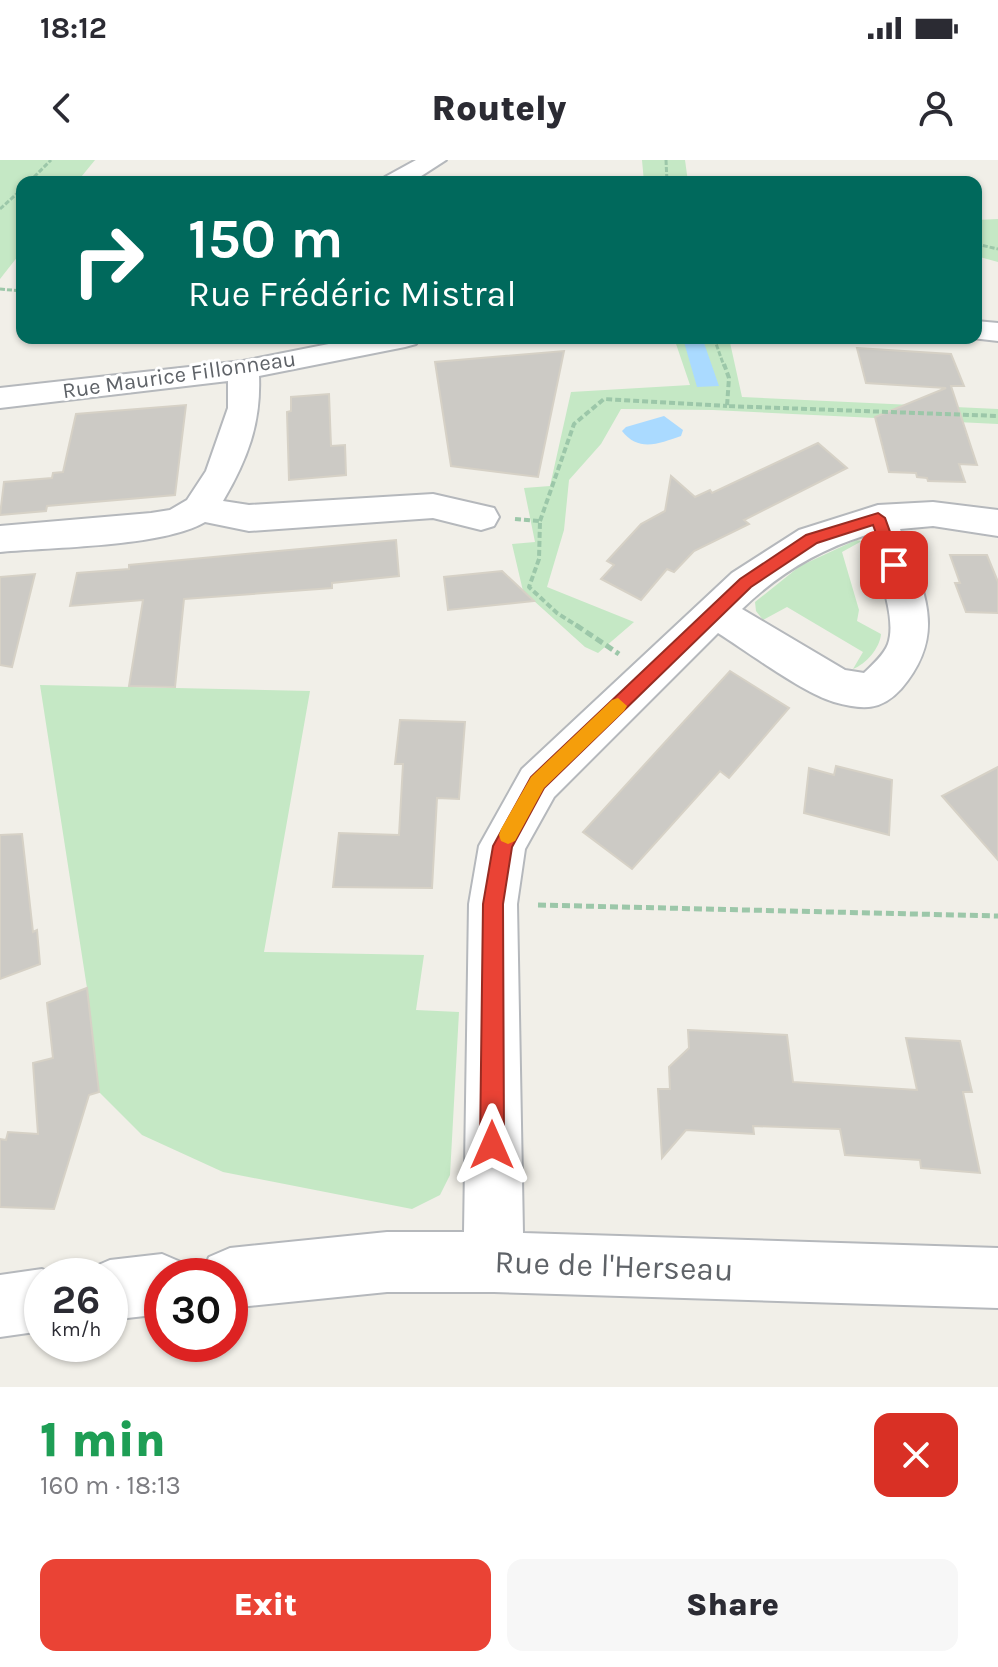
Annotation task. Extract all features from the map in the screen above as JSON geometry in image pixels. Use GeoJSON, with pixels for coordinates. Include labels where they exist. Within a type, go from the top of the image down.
{"type":"FeatureCollection","features":[{"type":"Feature","properties":{"kind":"street"},"geometry":{"type":"LineString","coordinates":[[405,176],[434,160]]}},
{"type":"Feature","properties":{"kind":"street","name":"Rue Maurice Fillonneau"},"geometry":{"type":"LineString","coordinates":[[0,398],[243,370],[359,344]]}},
{"type":"Feature","properties":{"kind":"street"},"geometry":{"type":"LineString","coordinates":[[0,539],[151,526],[179,521],[200,509],[223,472],[244,408],[243,370]]}},
{"type":"Feature","properties":{"kind":"street"},"geometry":{"type":"LineString","coordinates":[[200,509],[249,518],[433,506],[481,517]]}},
{"type":"Feature","properties":{"kind":"street"},"geometry":{"type":"LineString","coordinates":[[494,1262],[493,904],[502,846],[538,783],[745,583],[812,539],[878,518],[933,514],[998,523]]}},
{"type":"Feature","properties":{"kind":"street"},"geometry":{"type":"LineString","coordinates":[[715,612],[837,686],[873,691],[895,667],[910,639],[903,588],[878,518]]}},
{"type":"Feature","properties":{"kind":"street","name":"Rue de l'Herseau"},"geometry":{"type":"LineString","coordinates":[[248,1276],[387,1262],[494,1262],[998,1278]]}},
{"type":"Feature","properties":{"kind":"street"},"geometry":{"type":"LineString","coordinates":[[0,1306],[24,1303]]}},
{"type":"Feature","properties":{"kind":"path"},"geometry":{"type":"LineString","coordinates":[[35,176],[51,160]]}},
{"type":"Feature","properties":{"kind":"path"},"geometry":{"type":"LineString","coordinates":[[0,209],[16,194]]}},
{"type":"Feature","properties":{"kind":"path"},"geometry":{"type":"LineString","coordinates":[[716,344],[729,378],[727,406]]}},
{"type":"Feature","properties":{"kind":"path"},"geometry":{"type":"LineString","coordinates":[[650,675],[557,613],[529,587],[539,559],[540,521],[574,424],[604,399],[998,416]]}},
{"type":"Feature","properties":{"kind":"path"},"geometry":{"type":"LineString","coordinates":[[481,517],[540,521]]}},
{"type":"Feature","properties":{"kind":"path"},"geometry":{"type":"LineString","coordinates":[[493,904],[998,916]]}},
{"type":"Feature","properties":{"kind":"green space"},"geometry":{"type":"Polygon","coordinates":[[[0,160],[95,160],[82,176],[16,176],[16,259],[0,279],[0,160]]]}},
{"type":"Feature","properties":{"kind":"green space"},"geometry":{"type":"Polygon","coordinates":[[[642,160],[685,160],[687,176],[643,176],[642,160]]]}},
{"type":"Feature","properties":{"kind":"green space"},"geometry":{"type":"Polygon","coordinates":[[[998,219],[998,262],[982,258],[982,220],[998,219]]]}},
{"type":"Feature","properties":{"kind":"green space"},"geometry":{"type":"Polygon","coordinates":[[[676,344],[730,344],[742,397],[998,409],[998,424],[713,410],[621,409],[601,444],[569,480],[564,530],[547,587],[634,622],[598,653],[585,647],[523,591],[512,544],[535,542],[524,488],[550,486],[571,392],[690,385],[676,344]]]}},
{"type":"Feature","properties":{"kind":"green space"},"geometry":{"type":"Polygon","coordinates":[[[856,540],[862,541],[842,552],[859,610],[857,621],[881,634],[872,655],[853,669],[863,652],[787,607],[763,620],[756,611],[755,602],[800,566],[856,540]]]}},
{"type":"Feature","properties":{"kind":"green space"},"geometry":{"type":"Polygon","coordinates":[[[40,685],[310,691],[264,952],[424,955],[416,1010],[459,1012],[450,1175],[440,1195],[412,1209],[223,1172],[142,1135],[99,1092],[87,988],[40,685]]]}},
{"type":"Feature","properties":{"kind":"water"},"geometry":{"type":"Polygon","coordinates":[[[685,344],[704,344],[719,386],[697,387],[685,344]]]}},
{"type":"Feature","properties":{"kind":"water"},"geometry":{"type":"Polygon","coordinates":[[[664,416],[683,430],[681,436],[643,444],[635,442],[622,431],[626,427],[664,416]]]}},
{"type":"Feature","properties":{"kind":"building"},"geometry":{"type":"Polygon","coordinates":[[[857,348],[951,354],[964,386],[951,386],[977,465],[959,464],[965,482],[928,481],[927,478],[917,477],[916,473],[889,472],[875,417],[946,388],[866,383],[857,348]]]}},
{"type":"Feature","properties":{"kind":"building"},"geometry":{"type":"Polygon","coordinates":[[[564,351],[538,477],[451,466],[435,362],[564,351]]]}},
{"type":"Feature","properties":{"kind":"building"},"geometry":{"type":"Polygon","coordinates":[[[329,394],[331,446],[345,445],[346,475],[289,480],[287,412],[291,411],[291,397],[329,394]]]}},
{"type":"Feature","properties":{"kind":"building"},"geometry":{"type":"Polygon","coordinates":[[[186,405],[175,495],[47,506],[46,511],[0,515],[4,482],[52,478],[53,473],[63,472],[76,414],[186,405]]]}},
{"type":"Feature","properties":{"kind":"building"},"geometry":{"type":"Polygon","coordinates":[[[818,443],[847,468],[744,520],[749,524],[694,551],[674,572],[667,569],[641,600],[601,579],[614,565],[607,561],[641,524],[665,511],[671,476],[695,497],[710,490],[712,493],[818,443]]]}},
{"type":"Feature","properties":{"kind":"building"},"geometry":{"type":"Polygon","coordinates":[[[396,540],[399,576],[332,583],[332,588],[184,599],[175,687],[129,686],[143,600],[70,606],[77,573],[129,569],[129,565],[396,540]]]}},
{"type":"Feature","properties":{"kind":"building"},"geometry":{"type":"Polygon","coordinates":[[[950,555],[987,555],[998,582],[998,613],[966,612],[955,583],[960,583],[950,555]]]}},
{"type":"Feature","properties":{"kind":"building"},"geometry":{"type":"Polygon","coordinates":[[[502,571],[534,601],[448,610],[444,577],[502,571]]]}},
{"type":"Feature","properties":{"kind":"building"},"geometry":{"type":"Polygon","coordinates":[[[35,574],[12,667],[0,665],[0,577],[35,574]]]}},
{"type":"Feature","properties":{"kind":"building"},"geometry":{"type":"Polygon","coordinates":[[[730,671],[789,708],[729,778],[720,771],[632,869],[583,832],[730,671]]]}},
{"type":"Feature","properties":{"kind":"building"},"geometry":{"type":"Polygon","coordinates":[[[400,720],[465,722],[459,799],[437,798],[432,888],[333,887],[339,833],[399,835],[403,764],[395,764],[400,720]]]}},
{"type":"Feature","properties":{"kind":"building"},"geometry":{"type":"Polygon","coordinates":[[[836,766],[892,780],[889,835],[804,813],[809,768],[834,775],[836,766]]]}},
{"type":"Feature","properties":{"kind":"building"},"geometry":{"type":"Polygon","coordinates":[[[998,767],[998,860],[942,796],[998,767]]]}},
{"type":"Feature","properties":{"kind":"building"},"geometry":{"type":"Polygon","coordinates":[[[22,834],[33,932],[37,930],[40,964],[0,979],[0,835],[22,834]]]}},
{"type":"Feature","properties":{"kind":"building"},"geometry":{"type":"Polygon","coordinates":[[[87,988],[99,1092],[89,1095],[54,1209],[0,1207],[0,1139],[6,1140],[8,1132],[38,1134],[33,1063],[53,1058],[47,1003],[87,988]]]}},
{"type":"Feature","properties":{"kind":"building"},"geometry":{"type":"Polygon","coordinates":[[[688,1030],[787,1035],[793,1082],[917,1090],[906,1038],[960,1041],[972,1092],[963,1092],[980,1173],[921,1168],[920,1160],[845,1155],[840,1129],[753,1126],[754,1134],[686,1130],[662,1158],[658,1089],[670,1089],[669,1067],[689,1048],[688,1030]]]}},
{"type":"Feature","properties":{"kind":"slow traffic"},"geometry":{"type":"LineString","coordinates":[[508,835],[538,783],[618,706]]}},
{"type":"Feature","properties":{"kind":"route"},"geometry":{"type":"LineString","coordinates":[[492,1145],[493,904],[502,846],[538,783],[745,583],[812,539],[878,518],[894,565]]}}]}
